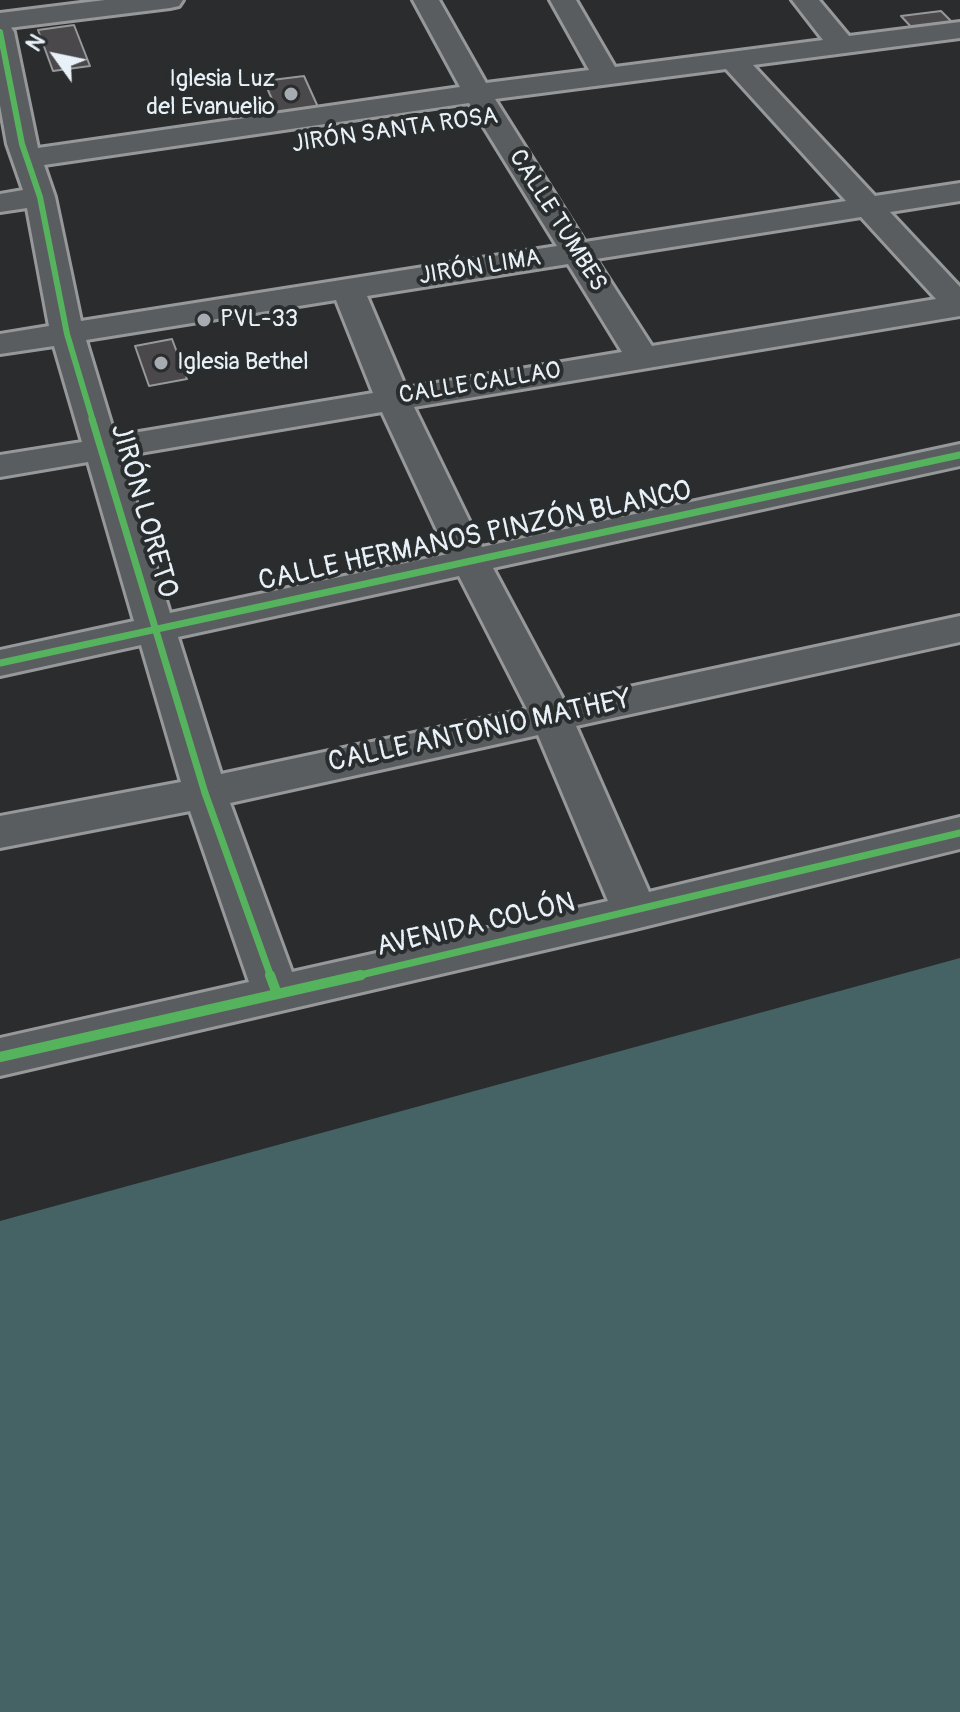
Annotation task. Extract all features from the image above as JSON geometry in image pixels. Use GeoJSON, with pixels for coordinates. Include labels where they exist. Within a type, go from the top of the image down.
{"type":"FeatureCollection","features":[{"type":"Feature","properties":{"kind":"street"},"geometry":{"type":"LineString","coordinates":[[0,2],[19,0]]}},
{"type":"Feature","properties":{"kind":"street"},"geometry":{"type":"LineString","coordinates":[[0,21],[170,0]]}},
{"type":"Feature","properties":{"kind":"street","name":"CALLE TUMBES"},"geometry":{"type":"LineString","coordinates":[[426,0],[483,105],[643,358]]}},
{"type":"Feature","properties":{"kind":"street"},"geometry":{"type":"LineString","coordinates":[[563,0],[606,75]]}},
{"type":"Feature","properties":{"kind":"street"},"geometry":{"type":"LineString","coordinates":[[805,0],[842,46]]}},
{"type":"Feature","properties":{"kind":"street","name":"JIRÓN SANTA ROSA"},"geometry":{"type":"LineString","coordinates":[[483,105],[606,75],[960,30]]}},
{"type":"Feature","properties":{"kind":"street","name":"JIRÓN LORETO"},"geometry":{"type":"LineString","coordinates":[[0,32],[25,166],[67,334],[205,793],[277,994]]}},
{"type":"Feature","properties":{"kind":"street"},"geometry":{"type":"LineString","coordinates":[[733,60],[960,305]]}},
{"type":"Feature","properties":{"kind":"street","name":"JIRÓN SANTA ROSA"},"geometry":{"type":"LineString","coordinates":[[0,203],[25,166],[483,105],[754,84]]}},
{"type":"Feature","properties":{"kind":"street","name":"JIRÓN LIMA"},"geometry":{"type":"LineString","coordinates":[[0,344],[960,192]]}},
{"type":"Feature","properties":{"kind":"street"},"geometry":{"type":"LineString","coordinates":[[348,289],[393,399],[470,561],[551,716],[635,912]]}},
{"type":"Feature","properties":{"kind":"street","name":"CALLE CALLAO"},"geometry":{"type":"LineString","coordinates":[[0,466],[960,305]]}},
{"type":"Feature","properties":{"kind":"street","name":"CALLE HERMANOS PINZÓN BLANCO"},"geometry":{"type":"LineString","coordinates":[[0,663],[960,455]]}},
{"type":"Feature","properties":{"kind":"street","name":"CALLE ANTONIO MATHEY"},"geometry":{"type":"LineString","coordinates":[[0,832],[205,793],[960,629]]}},
{"type":"Feature","properties":{"kind":"street","name":"AVENIDA COLÓN"},"geometry":{"type":"LineString","coordinates":[[0,1057],[635,912],[960,833]]}},
{"type":"Feature","properties":{"kind":"water"},"geometry":{"type":"Polygon","coordinates":[[[960,958],[960,1712],[0,1712],[0,1221],[960,958]]]}},
{"type":"Feature","properties":{"kind":"building"},"geometry":{"type":"Polygon","coordinates":[[[941,11],[954,24],[913,29],[901,16],[941,11]]]}},
{"type":"Feature","properties":{"kind":"building"},"geometry":{"type":"Polygon","coordinates":[[[74,25],[90,66],[53,71],[38,30],[74,25]]]}},
{"type":"Feature","properties":{"kind":"building","name":"Iglesia Luz del Evanuelio"},"geometry":{"type":"Polygon","coordinates":[[[304,76],[318,107],[278,113],[264,81],[304,76]]]}},
{"type":"Feature","properties":{"kind":"building","name":"Iglesia Bethel"},"geometry":{"type":"Polygon","coordinates":[[[172,339],[187,379],[149,386],[135,346],[172,339]]]}},
{"type":"Feature","properties":{"kind":"cycle path"},"geometry":{"type":"LineString","coordinates":[[0,32],[22,144],[40,197],[67,334],[205,793],[277,994]]}},
{"type":"Feature","properties":{"kind":"cycle path"},"geometry":{"type":"LineString","coordinates":[[0,663],[960,455]]}},
{"type":"Feature","properties":{"kind":"cycle path"},"geometry":{"type":"LineString","coordinates":[[0,1057],[635,912],[960,833]]}},
{"type":"Feature","properties":{"kind":"place","name":"Iglesia Luz del Evanuelio"},"geometry":{"type":"Point","coordinates":[291,94]}},
{"type":"Feature","properties":{"kind":"place","name":"PVL-33"},"geometry":{"type":"Point","coordinates":[204,320]}},
{"type":"Feature","properties":{"kind":"place","name":"Iglesia Bethel"},"geometry":{"type":"Point","coordinates":[161,363]}}]}
